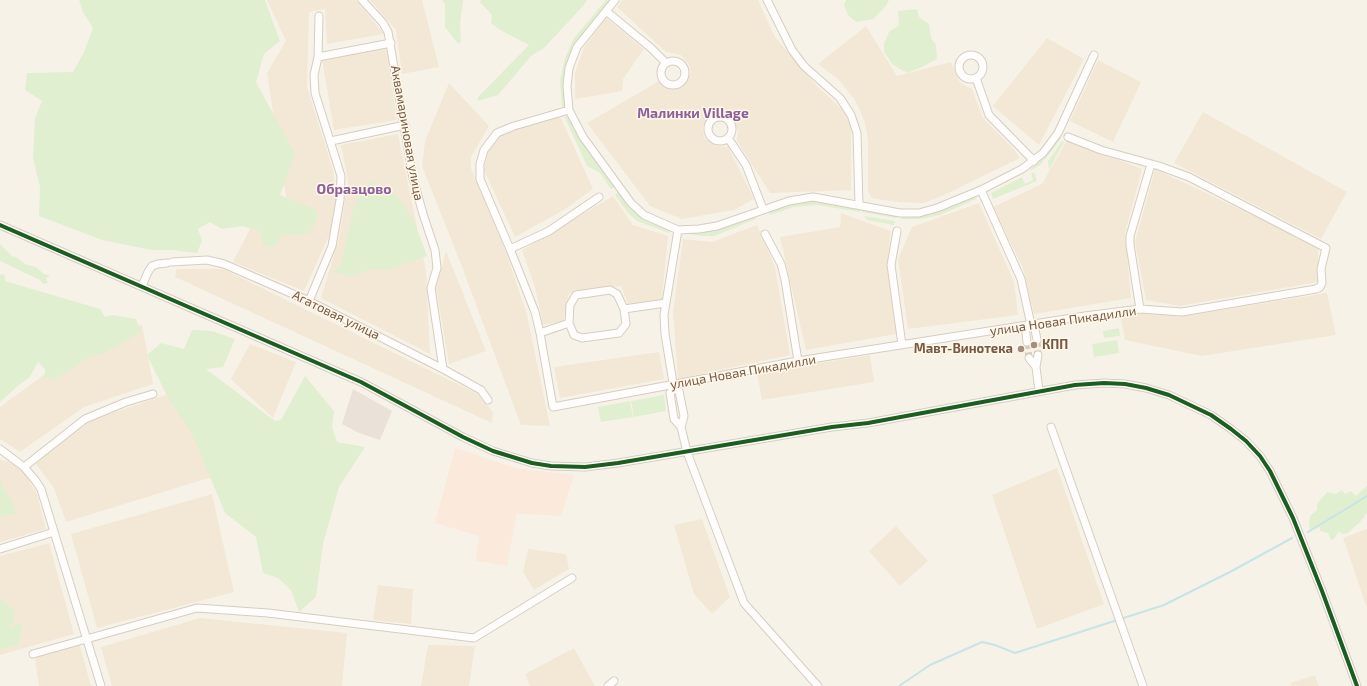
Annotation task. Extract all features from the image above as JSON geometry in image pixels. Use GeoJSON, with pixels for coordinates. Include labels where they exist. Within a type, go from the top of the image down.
{"type":"FeatureCollection","features":[{"type":"Feature","properties":{"kind":"street","name":"Аквамариновая улица"},"geometry":{"type":"LineString","coordinates":[[362,0],[383,23],[388,32],[391,43],[413,178],[422,214],[435,250],[437,268],[431,288],[443,369]]}},
{"type":"Feature","properties":{"kind":"street"},"geometry":{"type":"LineString","coordinates":[[615,0],[577,47],[569,68],[567,86],[569,110],[583,137],[631,203],[644,215],[678,230],[717,226],[789,201],[813,197],[900,213],[918,213],[937,208],[981,190],[1022,169],[1043,154],[1058,132],[1094,55]]}},
{"type":"Feature","properties":{"kind":"street"},"geometry":{"type":"LineString","coordinates":[[767,0],[792,50],[804,66],[840,98],[851,115],[857,133],[859,205]]}},
{"type":"Feature","properties":{"kind":"street"},"geometry":{"type":"LineString","coordinates":[[606,11],[651,48],[666,63]]}},
{"type":"Feature","properties":{"kind":"street"},"geometry":{"type":"LineString","coordinates":[[309,301],[332,246],[340,200],[341,176],[315,93],[314,75],[318,57],[319,16]]}},
{"type":"Feature","properties":{"kind":"street"},"geometry":{"type":"LineString","coordinates":[[318,57],[391,43]]}},
{"type":"Feature","properties":{"kind":"street"},"geometry":{"type":"LineString","coordinates":[[976,78],[989,115],[1034,161]]}},
{"type":"Feature","properties":{"kind":"street"},"geometry":{"type":"LineString","coordinates":[[569,110],[514,126],[497,133],[484,150],[480,164],[480,179],[535,312],[540,333],[569,323]]}},
{"type":"Feature","properties":{"kind":"street"},"geometry":{"type":"LineString","coordinates":[[331,141],[405,125]]}},
{"type":"Feature","properties":{"kind":"street"},"geometry":{"type":"LineString","coordinates":[[1068,137],[1101,150],[1152,164],[1130,236],[1130,245],[1140,309]]}},
{"type":"Feature","properties":{"kind":"street"},"geometry":{"type":"LineString","coordinates":[[728,138],[746,165],[763,209]]}},
{"type":"Feature","properties":{"kind":"street","name":"улица Новая Пикадилли"},"geometry":{"type":"LineString","coordinates":[[540,333],[553,407],[674,387],[798,361],[1085,316],[1140,309],[1182,312],[1316,289],[1320,287],[1322,283],[1321,269],[1326,248],[1189,177],[1152,164]]}},
{"type":"Feature","properties":{"kind":"street"},"geometry":{"type":"LineString","coordinates":[[981,190],[1021,279],[1030,325],[1037,340]]}},
{"type":"Feature","properties":{"kind":"street"},"geometry":{"type":"LineString","coordinates":[[510,249],[549,231],[599,197]]}},
{"type":"Feature","properties":{"kind":"street"},"geometry":{"type":"LineString","coordinates":[[0,225],[361,382],[463,437],[493,451],[532,463],[551,466],[585,467],[618,463],[832,427],[868,423],[1075,385],[1104,383],[1125,384],[1146,388],[1169,395],[1205,413],[1231,429],[1246,441],[1263,461],[1279,486],[1322,591],[1357,686]]}},
{"type":"Feature","properties":{"kind":"street"},"geometry":{"type":"LineString","coordinates":[[678,230],[664,315],[665,334],[674,387],[679,391],[684,416],[681,427],[687,452],[744,603],[818,686]]}},
{"type":"Feature","properties":{"kind":"street"},"geometry":{"type":"LineString","coordinates":[[897,231],[891,266],[902,345]]}},
{"type":"Feature","properties":{"kind":"street"},"geometry":{"type":"LineString","coordinates":[[765,234],[781,264],[798,361]]}},
{"type":"Feature","properties":{"kind":"street","name":"Агатовая улица"},"geometry":{"type":"LineString","coordinates":[[142,286],[152,266],[158,264],[207,260],[224,264],[309,301],[443,369],[481,390],[488,400]]}},
{"type":"Feature","properties":{"kind":"street"},"geometry":{"type":"LineString","coordinates":[[610,290],[617,294],[624,309],[626,324],[619,333],[582,338],[574,335],[569,323],[570,305],[576,295],[610,290]]}},
{"type":"Feature","properties":{"kind":"street"},"geometry":{"type":"LineString","coordinates":[[624,309],[666,303]]}},
{"type":"Feature","properties":{"kind":"street"},"geometry":{"type":"LineString","coordinates":[[1027,342],[1030,325]]}},
{"type":"Feature","properties":{"kind":"street"},"geometry":{"type":"LineString","coordinates":[[1038,355],[1036,367],[1039,391]]}},
{"type":"Feature","properties":{"kind":"street"},"geometry":{"type":"LineString","coordinates":[[1029,358],[1036,367]]}},
{"type":"Feature","properties":{"kind":"street"},"geometry":{"type":"LineString","coordinates":[[24,467],[85,419],[126,402],[153,394]]}},
{"type":"Feature","properties":{"kind":"street"},"geometry":{"type":"LineString","coordinates":[[1051,427],[1143,686]]}},
{"type":"Feature","properties":{"kind":"street"},"geometry":{"type":"LineString","coordinates":[[0,449],[24,467],[41,489],[101,686]]}},
{"type":"Feature","properties":{"kind":"street"},"geometry":{"type":"LineString","coordinates":[[0,549],[54,532]]}},
{"type":"Feature","properties":{"kind":"street"},"geometry":{"type":"LineString","coordinates":[[33,654],[197,608],[268,613],[474,638],[572,578]]}},
{"type":"Feature","properties":{"kind":"shaded area"},"geometry":{"type":"Polygon","coordinates":[[[267,0],[356,0],[384,34],[327,44],[325,9],[309,12],[307,87],[333,170],[337,198],[331,231],[304,291],[233,262],[256,217],[291,229],[267,73],[286,41],[267,0]]]}},
{"type":"Feature","properties":{"kind":"shaded area"},"geometry":{"type":"Polygon","coordinates":[[[370,0],[422,0],[439,67],[402,74],[396,30],[370,0]]]}},
{"type":"Feature","properties":{"kind":"shaded area"},"geometry":{"type":"Polygon","coordinates":[[[622,0],[758,0],[775,37],[816,85],[844,111],[851,129],[851,190],[770,193],[737,141],[738,130],[731,115],[722,110],[711,114],[702,128],[705,139],[716,146],[728,147],[754,199],[734,210],[682,219],[650,206],[587,123],[659,81],[665,88],[682,88],[691,72],[689,65],[681,55],[666,52],[617,7],[622,0]]]}},
{"type":"Feature","properties":{"kind":"shaded area"},"geometry":{"type":"Polygon","coordinates":[[[606,18],[644,49],[623,79],[622,91],[575,99],[575,73],[584,47],[606,18]]]}},
{"type":"Feature","properties":{"kind":"shaded area"},"geometry":{"type":"Polygon","coordinates":[[[866,26],[897,76],[951,62],[960,83],[972,89],[983,118],[1014,149],[1020,158],[942,196],[923,203],[896,202],[872,198],[869,194],[868,188],[868,141],[865,123],[859,108],[854,99],[838,79],[818,64],[866,26]]]}},
{"type":"Feature","properties":{"kind":"shaded area"},"geometry":{"type":"Polygon","coordinates":[[[1047,38],[1084,59],[1039,145],[993,106],[1047,38]]]}},
{"type":"Feature","properties":{"kind":"shaded area"},"geometry":{"type":"Polygon","coordinates":[[[386,49],[397,120],[334,130],[322,59],[386,49]]]}},
{"type":"Feature","properties":{"kind":"shaded area"},"geometry":{"type":"Polygon","coordinates":[[[1098,60],[1141,82],[1113,142],[1070,121],[1098,60]]]}},
{"type":"Feature","properties":{"kind":"shaded area"},"geometry":{"type":"Polygon","coordinates":[[[449,83],[489,126],[471,157],[471,168],[506,252],[527,315],[550,426],[521,425],[462,267],[422,166],[425,141],[449,83]]]}},
{"type":"Feature","properties":{"kind":"shaded area"},"geometry":{"type":"Polygon","coordinates":[[[1203,112],[1347,192],[1321,239],[1174,163],[1203,112]]]}},
{"type":"Feature","properties":{"kind":"shaded area"},"geometry":{"type":"Polygon","coordinates":[[[560,116],[593,189],[564,210],[515,237],[484,170],[489,148],[501,134],[560,116]]]}},
{"type":"Feature","properties":{"kind":"shaded area"},"geometry":{"type":"Polygon","coordinates":[[[398,134],[426,271],[430,354],[321,298],[339,238],[348,180],[341,145],[398,134]]]}},
{"type":"Feature","properties":{"kind":"shaded area"},"geometry":{"type":"Polygon","coordinates":[[[1067,140],[1142,169],[1125,233],[1131,298],[1034,314],[1023,268],[993,207],[1042,184],[1067,140]]]}},
{"type":"Feature","properties":{"kind":"shaded area"},"geometry":{"type":"Polygon","coordinates":[[[1155,169],[1318,246],[1318,282],[1180,306],[1146,300],[1135,242],[1155,169]]]}},
{"type":"Feature","properties":{"kind":"shaded area"},"geometry":{"type":"Polygon","coordinates":[[[613,196],[633,225],[668,236],[662,299],[628,304],[621,286],[569,294],[563,321],[543,325],[535,287],[522,250],[613,196]]]}},
{"type":"Feature","properties":{"kind":"shaded area"},"geometry":{"type":"Polygon","coordinates":[[[979,203],[1014,282],[1018,315],[908,329],[898,259],[912,227],[979,203]]]}},
{"type":"Feature","properties":{"kind":"shaded area"},"geometry":{"type":"Polygon","coordinates":[[[841,213],[891,231],[887,264],[896,334],[806,350],[780,237],[840,227],[841,213]]]}},
{"type":"Feature","properties":{"kind":"shaded area"},"geometry":{"type":"Polygon","coordinates":[[[757,225],[775,267],[790,355],[678,379],[673,312],[683,239],[712,242],[757,225]]]}},
{"type":"Feature","properties":{"kind":"shaded area"},"geometry":{"type":"Polygon","coordinates":[[[446,251],[486,351],[449,364],[436,288],[446,251]]]}},
{"type":"Feature","properties":{"kind":"shaded area"},"geometry":{"type":"Polygon","coordinates":[[[176,269],[223,269],[478,394],[493,412],[492,423],[175,277],[176,269]]]}},
{"type":"Feature","properties":{"kind":"shaded area"},"geometry":{"type":"Polygon","coordinates":[[[1327,293],[1336,335],[1202,356],[1125,340],[1120,314],[1141,313],[1192,315],[1327,293]]]}},
{"type":"Feature","properties":{"kind":"shaded area"},"geometry":{"type":"Polygon","coordinates":[[[142,324],[153,384],[84,407],[20,452],[0,439],[0,407],[48,372],[142,324]]]}},
{"type":"Feature","properties":{"kind":"shaded area"},"geometry":{"type":"Polygon","coordinates":[[[250,344],[296,362],[273,418],[231,379],[250,344]]]}},
{"type":"Feature","properties":{"kind":"shaded area"},"geometry":{"type":"Polygon","coordinates":[[[659,352],[664,379],[560,398],[554,367],[659,352]]]}},
{"type":"Feature","properties":{"kind":"shaded area"},"geometry":{"type":"Polygon","coordinates":[[[870,355],[874,382],[762,400],[757,373],[870,355]]]}},
{"type":"Feature","properties":{"kind":"shaded area"},"geometry":{"type":"Polygon","coordinates":[[[353,389],[392,411],[380,440],[359,433],[342,424],[353,389]]]}},
{"type":"Feature","properties":{"kind":"shaded area"},"geometry":{"type":"Polygon","coordinates":[[[171,393],[228,472],[66,522],[54,488],[35,463],[89,421],[171,393]]]}},
{"type":"Feature","properties":{"kind":"shaded area"},"geometry":{"type":"Polygon","coordinates":[[[455,448],[516,468],[574,475],[561,516],[517,514],[507,566],[476,561],[479,536],[435,523],[455,448]]]}},
{"type":"Feature","properties":{"kind":"shaded area"},"geometry":{"type":"Polygon","coordinates":[[[0,460],[7,461],[23,470],[37,494],[46,529],[0,542],[0,460]]]}},
{"type":"Feature","properties":{"kind":"shaded area"},"geometry":{"type":"Polygon","coordinates":[[[1057,468],[1104,604],[1037,629],[992,495],[1057,468]]]}},
{"type":"Feature","properties":{"kind":"shaded area"},"geometry":{"type":"Polygon","coordinates":[[[212,494],[234,592],[97,628],[71,534],[212,494]]]}},
{"type":"Feature","properties":{"kind":"shaded area"},"geometry":{"type":"Polygon","coordinates":[[[702,519],[730,597],[712,614],[694,594],[674,525],[702,519]]]}},
{"type":"Feature","properties":{"kind":"shaded area"},"geometry":{"type":"Polygon","coordinates":[[[896,526],[928,561],[900,586],[869,551],[896,526]]]}},
{"type":"Feature","properties":{"kind":"shaded area"},"geometry":{"type":"Polygon","coordinates":[[[1367,529],[1367,608],[1343,538],[1367,529]]]}},
{"type":"Feature","properties":{"kind":"shaded area"},"geometry":{"type":"Polygon","coordinates":[[[49,543],[74,634],[0,655],[0,556],[49,543]]]}},
{"type":"Feature","properties":{"kind":"shaded area"},"geometry":{"type":"Polygon","coordinates":[[[528,549],[566,554],[569,569],[534,590],[523,572],[528,549]]]}},
{"type":"Feature","properties":{"kind":"shaded area"},"geometry":{"type":"Polygon","coordinates":[[[378,585],[413,589],[411,624],[373,620],[378,585]]]}},
{"type":"Feature","properties":{"kind":"shaded area"},"geometry":{"type":"Polygon","coordinates":[[[200,618],[347,633],[342,686],[112,686],[101,647],[200,618]]]}},
{"type":"Feature","properties":{"kind":"shaded area"},"geometry":{"type":"Polygon","coordinates":[[[79,642],[91,686],[39,686],[35,658],[79,642]]]}},
{"type":"Feature","properties":{"kind":"shaded area"},"geometry":{"type":"Polygon","coordinates":[[[428,645],[475,646],[469,686],[421,686],[428,645]]]}},
{"type":"Feature","properties":{"kind":"shaded area"},"geometry":{"type":"Polygon","coordinates":[[[574,648],[595,686],[530,686],[525,674],[574,648]]]}},
{"type":"Feature","properties":{"kind":"shaded area"},"geometry":{"type":"Polygon","coordinates":[[[1315,675],[1319,686],[1292,686],[1290,683],[1315,675]]]}},
{"type":"Feature","properties":{"kind":"green space"},"geometry":{"type":"Polygon","coordinates":[[[79,0],[265,0],[280,41],[264,54],[256,82],[295,154],[280,195],[317,210],[318,218],[314,226],[307,234],[282,235],[274,247],[263,247],[262,232],[243,226],[222,229],[210,222],[198,229],[202,241],[197,253],[172,250],[151,250],[102,240],[39,216],[40,187],[33,158],[35,118],[42,101],[25,90],[27,73],[73,72],[84,52],[93,28],[83,12],[79,0]]]}},
{"type":"Feature","properties":{"kind":"green space"},"geometry":{"type":"Polygon","coordinates":[[[442,0],[463,0],[460,24],[461,42],[458,44],[445,27],[445,4],[442,0]]]}},
{"type":"Feature","properties":{"kind":"green space"},"geometry":{"type":"Polygon","coordinates":[[[481,0],[587,0],[544,48],[531,56],[498,95],[478,101],[478,97],[529,45],[500,30],[491,23],[492,15],[480,2],[481,0]]]}},
{"type":"Feature","properties":{"kind":"green space"},"geometry":{"type":"Polygon","coordinates":[[[606,0],[611,0],[574,47],[566,105],[565,108],[562,109],[560,80],[565,58],[574,38],[606,0]]]}},
{"type":"Feature","properties":{"kind":"green space"},"geometry":{"type":"Polygon","coordinates":[[[846,0],[889,0],[886,6],[873,19],[856,22],[848,15],[844,5],[846,0]]]}},
{"type":"Feature","properties":{"kind":"green space"},"geometry":{"type":"Polygon","coordinates":[[[917,9],[919,17],[929,24],[931,38],[936,45],[937,59],[907,73],[893,65],[884,52],[884,44],[889,32],[899,25],[898,11],[917,9]]]}},
{"type":"Feature","properties":{"kind":"green space"},"geometry":{"type":"Polygon","coordinates":[[[564,116],[570,118],[615,187],[611,189],[600,173],[587,166],[564,116]]]}},
{"type":"Feature","properties":{"kind":"green space"},"geometry":{"type":"Polygon","coordinates":[[[1058,136],[1061,138],[1051,152],[1040,165],[1030,171],[1031,168],[1044,157],[1058,136]]]}},
{"type":"Feature","properties":{"kind":"green space"},"geometry":{"type":"Polygon","coordinates":[[[1062,141],[1064,142],[1049,170],[1048,161],[1062,141]]]}},
{"type":"Feature","properties":{"kind":"green space"},"geometry":{"type":"Polygon","coordinates":[[[1034,172],[1037,181],[993,199],[991,193],[1022,177],[1025,184],[1033,180],[1031,174],[1034,172]]]}},
{"type":"Feature","properties":{"kind":"green space"},"geometry":{"type":"Polygon","coordinates":[[[370,181],[396,195],[414,221],[427,256],[390,269],[372,269],[350,277],[334,271],[341,264],[354,205],[370,181]]]}},
{"type":"Feature","properties":{"kind":"green space"},"geometry":{"type":"Polygon","coordinates":[[[618,192],[631,208],[645,219],[670,229],[669,233],[637,221],[628,213],[615,195],[618,192]]]}},
{"type":"Feature","properties":{"kind":"green space"},"geometry":{"type":"Polygon","coordinates":[[[975,196],[976,199],[940,215],[921,219],[902,219],[902,215],[936,212],[975,196]]]}},
{"type":"Feature","properties":{"kind":"green space"},"geometry":{"type":"Polygon","coordinates":[[[806,201],[861,209],[860,212],[817,205],[794,207],[770,215],[768,211],[806,201]]]}},
{"type":"Feature","properties":{"kind":"green space"},"geometry":{"type":"Polygon","coordinates":[[[863,209],[896,215],[895,218],[862,212],[863,209]]]}},
{"type":"Feature","properties":{"kind":"green space"},"geometry":{"type":"Polygon","coordinates":[[[755,216],[756,219],[714,236],[688,234],[688,232],[755,216]]]}},
{"type":"Feature","properties":{"kind":"green space"},"geometry":{"type":"Polygon","coordinates":[[[864,216],[895,221],[894,225],[867,220],[864,216]]]}},
{"type":"Feature","properties":{"kind":"green space"},"geometry":{"type":"Polygon","coordinates":[[[0,244],[12,256],[16,257],[27,265],[36,267],[44,274],[50,276],[46,278],[48,283],[43,284],[40,280],[0,261],[0,244]]]}},
{"type":"Feature","properties":{"kind":"green space"},"geometry":{"type":"Polygon","coordinates":[[[4,274],[5,281],[100,309],[105,317],[112,315],[136,319],[141,332],[106,352],[89,357],[54,380],[44,377],[45,369],[38,362],[30,377],[0,402],[0,275],[4,274]]]}},
{"type":"Feature","properties":{"kind":"green space"},"geometry":{"type":"Polygon","coordinates":[[[1119,328],[1120,336],[1104,338],[1103,331],[1119,328]]]}},
{"type":"Feature","properties":{"kind":"green space"},"geometry":{"type":"Polygon","coordinates":[[[192,330],[212,331],[235,339],[223,367],[206,369],[275,421],[281,420],[305,376],[334,411],[332,427],[337,442],[365,447],[339,487],[323,544],[316,597],[299,612],[291,590],[278,578],[263,573],[256,537],[225,513],[193,436],[166,394],[147,355],[161,343],[184,349],[192,330]]]}},
{"type":"Feature","properties":{"kind":"green space"},"geometry":{"type":"Polygon","coordinates":[[[1117,340],[1119,353],[1094,357],[1092,344],[1117,340]]]}},
{"type":"Feature","properties":{"kind":"green space"},"geometry":{"type":"Polygon","coordinates":[[[664,395],[666,411],[634,417],[631,401],[664,395]]]}},
{"type":"Feature","properties":{"kind":"green space"},"geometry":{"type":"Polygon","coordinates":[[[630,401],[633,417],[601,422],[598,407],[630,401]]]}},
{"type":"Feature","properties":{"kind":"green space"},"geometry":{"type":"Polygon","coordinates":[[[0,479],[4,490],[12,501],[16,513],[0,517],[0,479]]]}},
{"type":"Feature","properties":{"kind":"green space"},"geometry":{"type":"Polygon","coordinates":[[[1367,486],[1367,513],[1348,533],[1342,534],[1339,531],[1334,539],[1331,540],[1328,533],[1320,531],[1320,527],[1313,530],[1309,529],[1310,516],[1317,510],[1317,504],[1327,492],[1336,494],[1342,490],[1345,494],[1351,491],[1356,496],[1367,486]]]}},
{"type":"Feature","properties":{"kind":"green space"},"geometry":{"type":"Polygon","coordinates":[[[0,598],[14,610],[13,621],[9,630],[17,624],[22,625],[18,645],[0,649],[0,598]]]}},
{"type":"Feature","properties":{"kind":"waterway"},"geometry":{"type":"LineString","coordinates":[[1308,532],[1367,496]]}},
{"type":"Feature","properties":{"kind":"waterway"},"geometry":{"type":"LineString","coordinates":[[899,686],[930,665],[982,642],[995,645],[1015,653],[1164,605],[1230,572],[1292,538]]}},
{"type":"Feature","properties":{"kind":"tunnel"},"geometry":{"type":"LineString","coordinates":[[1037,340],[1038,355]]}},
{"type":"Feature","properties":{"kind":"tunnel"},"geometry":{"type":"LineString","coordinates":[[1027,342],[1029,358]]}},
{"type":"Feature","properties":{"kind":"cycle path"},"geometry":{"type":"LineString","coordinates":[[0,225],[361,382],[463,437],[493,451],[532,463],[551,466],[585,467],[618,463],[832,427],[868,423],[1075,385],[1104,383],[1125,384],[1146,388],[1169,395],[1211,415],[1231,429],[1246,441],[1260,456],[1270,471],[1293,518],[1357,686]]}},
{"type":"Feature","properties":{"kind":"place","name":"КПП"},"geometry":{"type":"Point","coordinates":[1034,345]}},
{"type":"Feature","properties":{"kind":"place","name":"Мавт-Винотека"},"geometry":{"type":"Point","coordinates":[1021,349]}},
{"type":"Feature","properties":{"kind":"district","name":"Малинки Village"},"geometry":{"type":"Point","coordinates":[693,113]}},
{"type":"Feature","properties":{"kind":"district","name":"Образцово"},"geometry":{"type":"Point","coordinates":[354,189]}}]}
